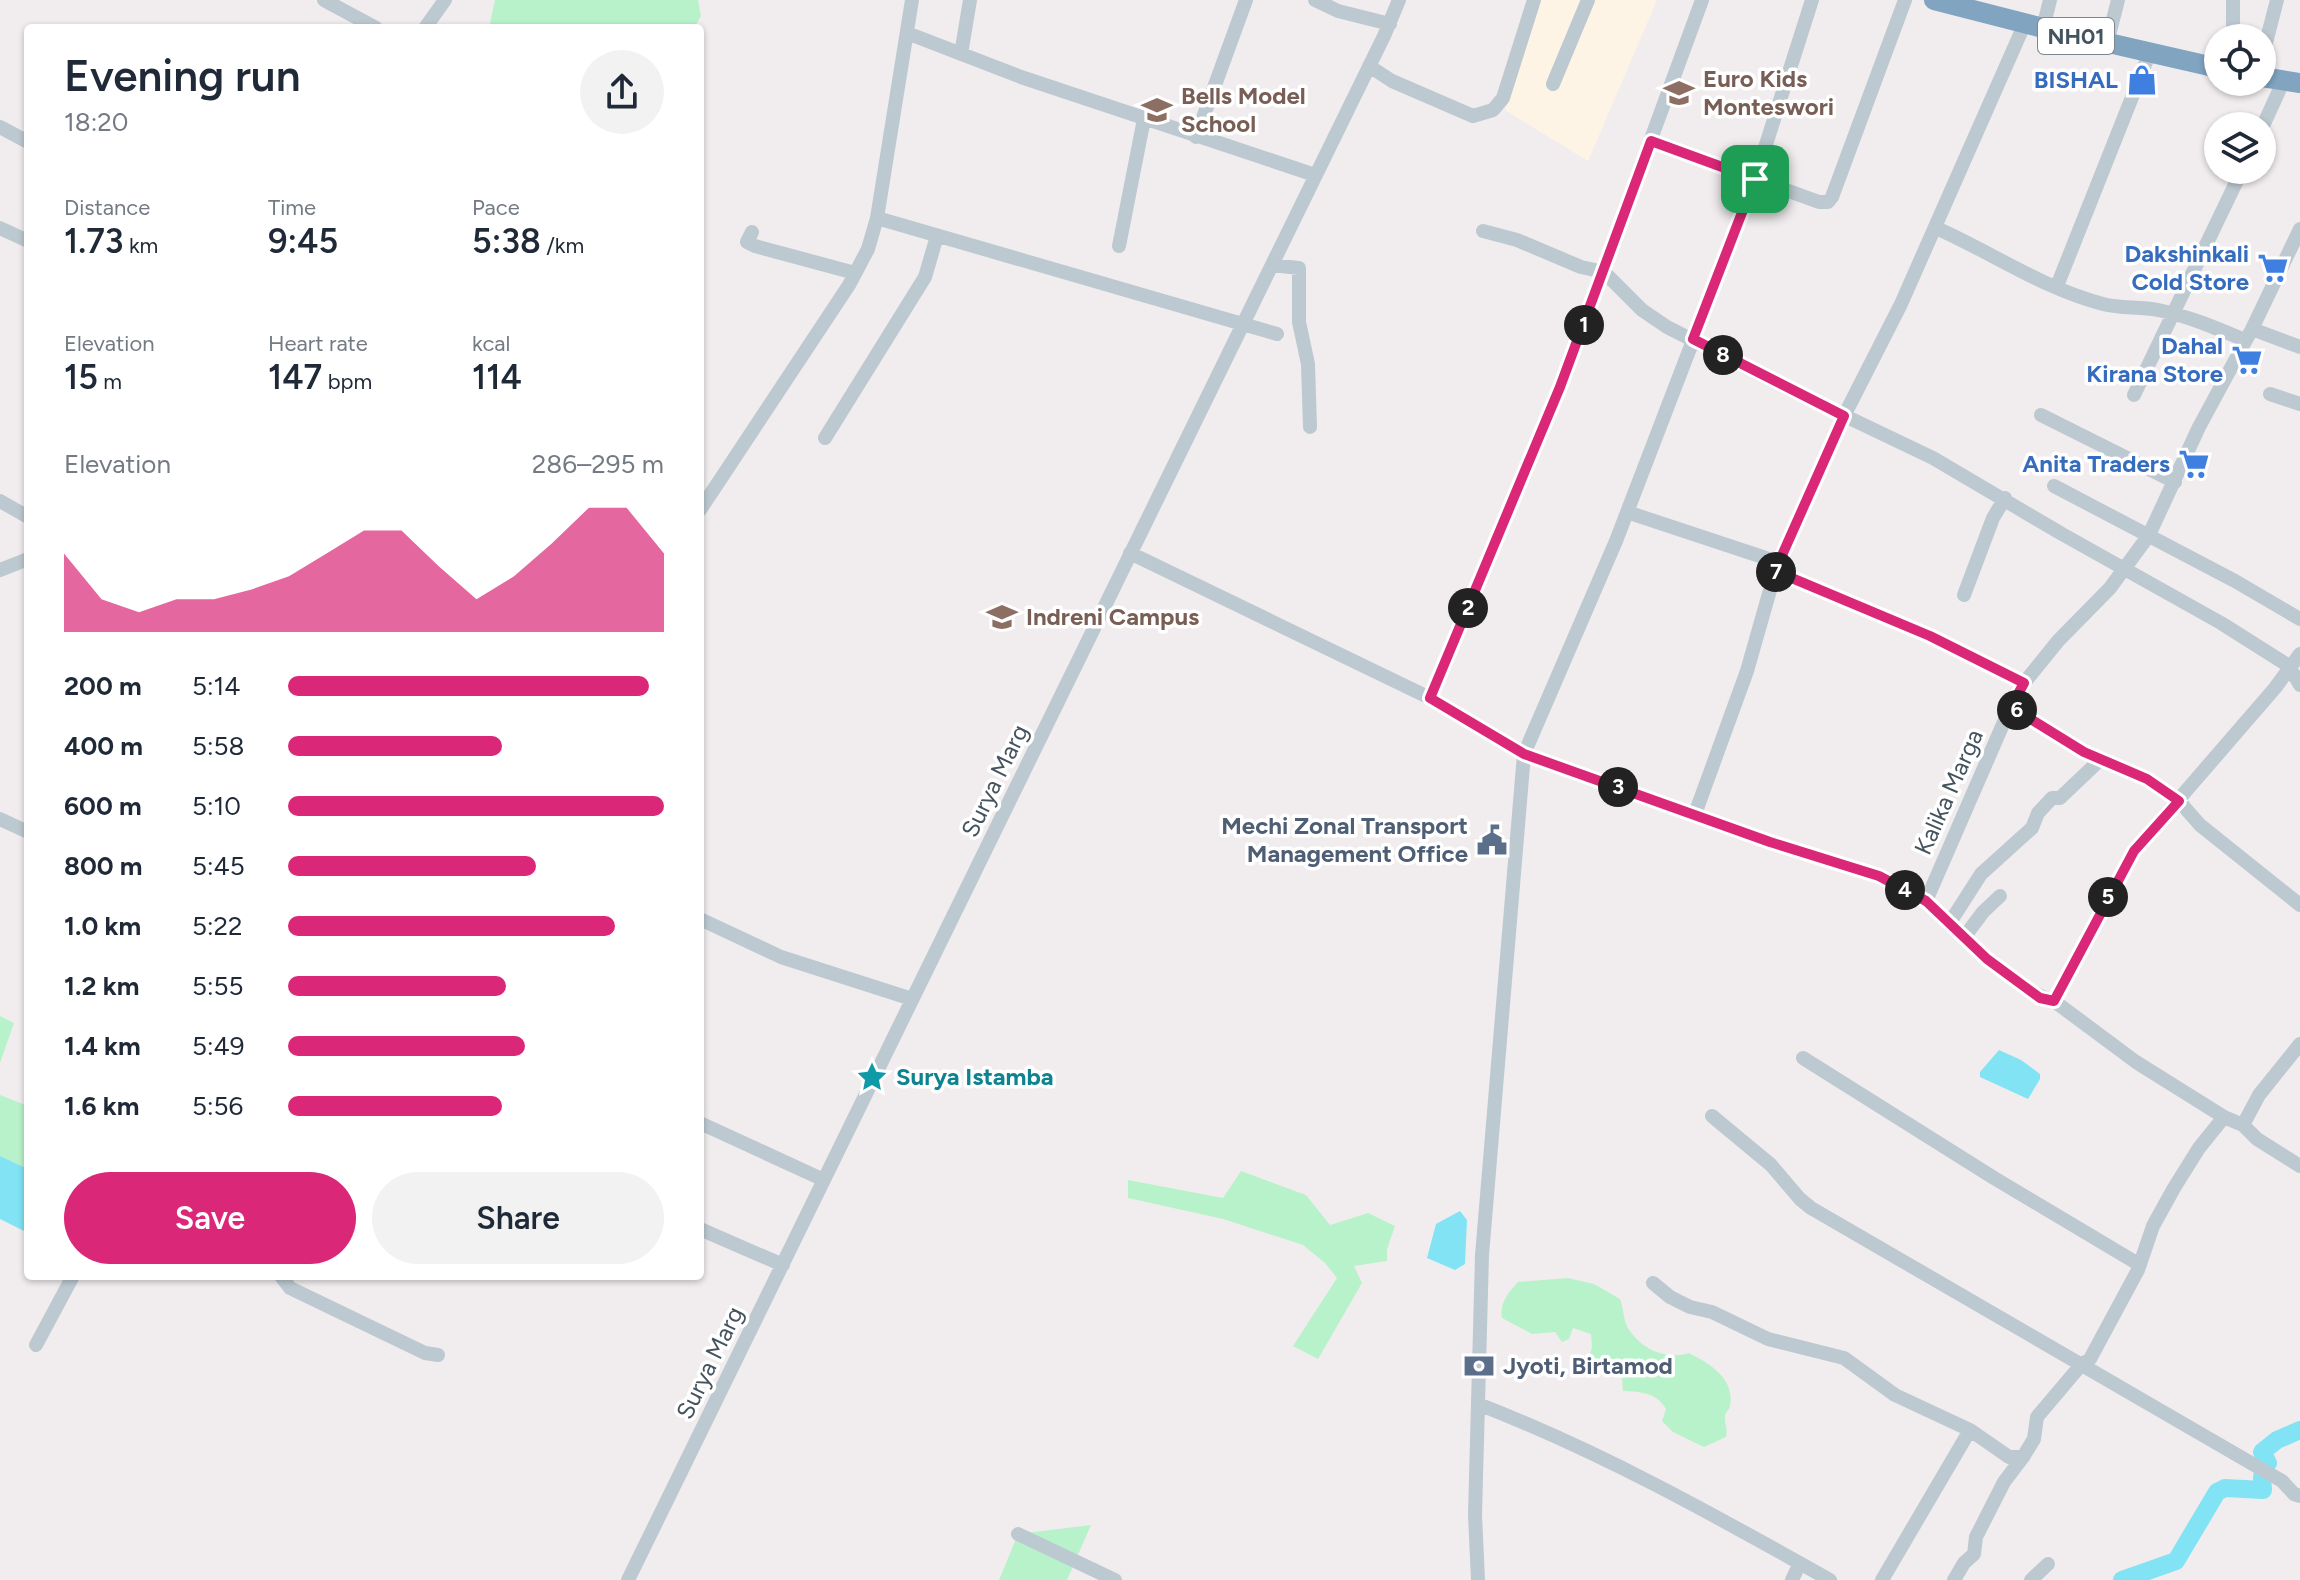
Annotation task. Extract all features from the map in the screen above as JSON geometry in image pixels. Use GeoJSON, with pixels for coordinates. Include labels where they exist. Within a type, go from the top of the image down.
{"type":"FeatureCollection","features":[{"type":"Feature","properties":{"kind":"highway","name":"NH01"},"geometry":{"type":"LineString","coordinates":[[1934,0],[2204,65]]}},
{"type":"Feature","properties":{"kind":"street"},"geometry":{"type":"LineString","coordinates":[[324,0],[369,24]]}},
{"type":"Feature","properties":{"kind":"street"},"geometry":{"type":"LineString","coordinates":[[428,24],[445,0]]}},
{"type":"Feature","properties":{"kind":"street"},"geometry":{"type":"LineString","coordinates":[[704,504],[868,249],[877,218],[912,0]]}},
{"type":"Feature","properties":{"kind":"street"},"geometry":{"type":"LineString","coordinates":[[961,54],[970,0]]}},
{"type":"Feature","properties":{"kind":"street"},"geometry":{"type":"LineString","coordinates":[[1196,137],[1246,0]]}},
{"type":"Feature","properties":{"kind":"street"},"geometry":{"type":"LineString","coordinates":[[1315,0],[1349,14],[1390,24]]}},
{"type":"Feature","properties":{"kind":"street","name":"Surya Marg"},"geometry":{"type":"LineString","coordinates":[[628,1580],[1245,323],[1399,0]]}},
{"type":"Feature","properties":{"kind":"street"},"geometry":{"type":"LineString","coordinates":[[1369,66],[1392,81],[1473,116],[1493,110],[1503,98],[1534,0]]}},
{"type":"Feature","properties":{"kind":"street"},"geometry":{"type":"LineString","coordinates":[[1553,84],[1588,0]]}},
{"type":"Feature","properties":{"kind":"street"},"geometry":{"type":"LineString","coordinates":[[1430,698],[1560,387],[1702,0]]}},
{"type":"Feature","properties":{"kind":"street"},"geometry":{"type":"LineString","coordinates":[[1478,1580],[1475,1515],[1482,1255],[1524,754],[1627,512],[1755,179],[1812,0]]}},
{"type":"Feature","properties":{"kind":"street"},"geometry":{"type":"LineString","coordinates":[[1651,141],[1819,202],[1828,202],[1905,0]]}},
{"type":"Feature","properties":{"kind":"street"},"geometry":{"type":"LineString","coordinates":[[1695,814],[1747,671],[1777,567],[1844,416],[2034,26],[2050,0]]}},
{"type":"Feature","properties":{"kind":"street"},"geometry":{"type":"LineString","coordinates":[[2107,43],[2118,0]]}},
{"type":"Feature","properties":{"kind":"street"},"geometry":{"type":"LineString","coordinates":[[2233,0],[2233,24]]}},
{"type":"Feature","properties":{"kind":"street"},"geometry":{"type":"LineString","coordinates":[[2271,24],[2277,0]]}},
{"type":"Feature","properties":{"kind":"street"},"geometry":{"type":"LineString","coordinates":[[907,33],[1144,119],[1315,175]]}},
{"type":"Feature","properties":{"kind":"street"},"geometry":{"type":"LineString","coordinates":[[2057,286],[2150,52]]}},
{"type":"Feature","properties":{"kind":"street"},"geometry":{"type":"LineString","coordinates":[[2272,112],[2292,82]]}},
{"type":"Feature","properties":{"kind":"street"},"geometry":{"type":"LineString","coordinates":[[1119,246],[1144,119]]}},
{"type":"Feature","properties":{"kind":"street"},"geometry":{"type":"LineString","coordinates":[[0,127],[24,140]]}},
{"type":"Feature","properties":{"kind":"street"},"geometry":{"type":"LineString","coordinates":[[2134,395],[2235,184]]}},
{"type":"Feature","properties":{"kind":"street"},"geometry":{"type":"LineString","coordinates":[[877,218],[1277,334]]}},
{"type":"Feature","properties":{"kind":"street"},"geometry":{"type":"LineString","coordinates":[[0,228],[24,239]]}},
{"type":"Feature","properties":{"kind":"street"},"geometry":{"type":"LineString","coordinates":[[1936,228],[2057,286],[2105,305],[2155,309],[2300,347]]}},
{"type":"Feature","properties":{"kind":"street","name":"Kalika Marga"},"geometry":{"type":"LineString","coordinates":[[1926,901],[2024,683],[2124,569],[2149,535],[2199,427],[2300,229]]}},
{"type":"Feature","properties":{"kind":"street"},"geometry":{"type":"LineString","coordinates":[[1483,231],[1517,240],[1581,267],[1604,272],[1642,310],[1667,327],[1933,458],[2005,498],[2289,666],[2300,685]]}},
{"type":"Feature","properties":{"kind":"street"},"geometry":{"type":"LineString","coordinates":[[752,232],[747,242],[755,246],[855,273]]}},
{"type":"Feature","properties":{"kind":"street"},"geometry":{"type":"LineString","coordinates":[[825,438],[925,277],[937,236]]}},
{"type":"Feature","properties":{"kind":"street"},"geometry":{"type":"LineString","coordinates":[[1272,265],[1299,268],[1299,322],[1308,364],[1310,427]]}},
{"type":"Feature","properties":{"kind":"street"},"geometry":{"type":"LineString","coordinates":[[2270,394],[2300,404]]}},
{"type":"Feature","properties":{"kind":"street"},"geometry":{"type":"LineString","coordinates":[[2041,415],[2175,482]]}},
{"type":"Feature","properties":{"kind":"street"},"geometry":{"type":"LineString","coordinates":[[2054,486],[2235,581],[2300,619]]}},
{"type":"Feature","properties":{"kind":"street"},"geometry":{"type":"LineString","coordinates":[[1964,595],[1993,518],[2005,498]]}},
{"type":"Feature","properties":{"kind":"street"},"geometry":{"type":"LineString","coordinates":[[0,501],[24,515]]}},
{"type":"Feature","properties":{"kind":"street"},"geometry":{"type":"LineString","coordinates":[[1627,512],[1777,567],[1930,636],[2024,683]]}},
{"type":"Feature","properties":{"kind":"street"},"geometry":{"type":"LineString","coordinates":[[1130,553],[1430,698],[1524,754],[1770,842],[1879,876],[1926,901],[1987,959],[2040,998],[2054,1001],[2136,1062],[2224,1117],[2243,1125],[2257,1139],[2300,1166]]}},
{"type":"Feature","properties":{"kind":"street"},"geometry":{"type":"LineString","coordinates":[[0,570],[24,561]]}},
{"type":"Feature","properties":{"kind":"street"},"geometry":{"type":"LineString","coordinates":[[2054,1001],[2134,851],[2275,688],[2300,654]]}},
{"type":"Feature","properties":{"kind":"street"},"geometry":{"type":"LineString","coordinates":[[2011,707],[2084,752],[2147,779],[2179,801],[2200,825],[2300,905]]}},
{"type":"Feature","properties":{"kind":"street"},"geometry":{"type":"LineString","coordinates":[[1949,924],[1981,874],[2032,828],[2038,813],[2052,798],[2060,798],[2101,759]]}},
{"type":"Feature","properties":{"kind":"street"},"geometry":{"type":"LineString","coordinates":[[0,819],[24,830]]}},
{"type":"Feature","properties":{"kind":"street"},"geometry":{"type":"LineString","coordinates":[[1965,936],[2000,896]]}},
{"type":"Feature","properties":{"kind":"street"},"geometry":{"type":"LineString","coordinates":[[704,921],[781,957],[912,999]]}},
{"type":"Feature","properties":{"kind":"street"},"geometry":{"type":"LineString","coordinates":[[2243,1125],[2259,1095],[2299,1049]]}},
{"type":"Feature","properties":{"kind":"street"},"geometry":{"type":"LineString","coordinates":[[1803,1058],[2140,1265]]}},
{"type":"Feature","properties":{"kind":"street"},"geometry":{"type":"LineString","coordinates":[[1712,1116],[1771,1165],[1811,1208],[2282,1481],[2300,1496]]}},
{"type":"Feature","properties":{"kind":"street"},"geometry":{"type":"LineString","coordinates":[[1954,1580],[1964,1563],[1974,1554],[1976,1537],[2004,1482],[2034,1439],[2037,1417],[2081,1365],[2090,1359],[2140,1265],[2153,1226],[2174,1188],[2199,1148],[2224,1117]]}},
{"type":"Feature","properties":{"kind":"street"},"geometry":{"type":"LineString","coordinates":[[704,1125],[824,1180]]}},
{"type":"Feature","properties":{"kind":"street"},"geometry":{"type":"LineString","coordinates":[[704,1231],[783,1265]]}},
{"type":"Feature","properties":{"kind":"street"},"geometry":{"type":"LineString","coordinates":[[36,1345],[71,1280]]}},
{"type":"Feature","properties":{"kind":"street"},"geometry":{"type":"LineString","coordinates":[[284,1280],[290,1288],[425,1353],[438,1355]]}},
{"type":"Feature","properties":{"kind":"street"},"geometry":{"type":"LineString","coordinates":[[1653,1283],[1670,1297],[1690,1307],[1712,1312],[1768,1339],[1844,1358],[1895,1395],[1970,1430],[2009,1457],[2023,1457]]}},
{"type":"Feature","properties":{"kind":"street"},"geometry":{"type":"LineString","coordinates":[[1478,1404],[1532,1425],[1647,1480],[1830,1580]]}},
{"type":"Feature","properties":{"kind":"street"},"geometry":{"type":"LineString","coordinates":[[1882,1580],[1970,1430]]}},
{"type":"Feature","properties":{"kind":"street"},"geometry":{"type":"LineString","coordinates":[[1018,1534],[1115,1580]]}},
{"type":"Feature","properties":{"kind":"street"},"geometry":{"type":"LineString","coordinates":[[1792,1580],[1800,1563]]}},
{"type":"Feature","properties":{"kind":"street"},"geometry":{"type":"LineString","coordinates":[[2031,1580],[2048,1564]]}},
{"type":"Feature","properties":{"kind":"shaded area"},"geometry":{"type":"Polygon","coordinates":[[[1540,0],[1657,0],[1588,161],[1505,110],[1540,0]]]}},
{"type":"Feature","properties":{"kind":"green space"},"geometry":{"type":"Polygon","coordinates":[[[495,0],[698,0],[701,16],[696,24],[490,24],[495,0]]]}},
{"type":"Feature","properties":{"kind":"green space"},"geometry":{"type":"Polygon","coordinates":[[[0,1016],[14,1023],[0,1063],[0,1016]]]}},
{"type":"Feature","properties":{"kind":"green space"},"geometry":{"type":"Polygon","coordinates":[[[0,1095],[24,1104],[24,1167],[0,1156],[0,1095]]]}},
{"type":"Feature","properties":{"kind":"green space"},"geometry":{"type":"Polygon","coordinates":[[[1241,1171],[1306,1195],[1330,1225],[1368,1213],[1395,1226],[1387,1249],[1387,1261],[1354,1266],[1362,1283],[1318,1359],[1293,1346],[1337,1278],[1325,1263],[1303,1245],[1223,1219],[1128,1198],[1128,1180],[1223,1198],[1241,1171]]]}},
{"type":"Feature","properties":{"kind":"green space"},"geometry":{"type":"Polygon","coordinates":[[[1568,1278],[1594,1284],[1620,1299],[1628,1328],[1635,1338],[1649,1348],[1672,1355],[1689,1353],[1719,1373],[1731,1396],[1725,1415],[1726,1437],[1704,1447],[1673,1432],[1662,1421],[1666,1409],[1658,1399],[1623,1391],[1621,1363],[1614,1360],[1596,1361],[1590,1354],[1591,1334],[1573,1328],[1569,1339],[1562,1342],[1555,1332],[1532,1334],[1502,1318],[1503,1303],[1518,1282],[1568,1278]]]}},
{"type":"Feature","properties":{"kind":"green space"},"geometry":{"type":"Polygon","coordinates":[[[1091,1525],[1067,1580],[999,1580],[1018,1534],[1091,1525]]]}},
{"type":"Feature","properties":{"kind":"water"},"geometry":{"type":"Polygon","coordinates":[[[1999,1050],[2021,1060],[2040,1074],[2028,1099],[1980,1077],[1980,1072],[1999,1050]]]}},
{"type":"Feature","properties":{"kind":"water"},"geometry":{"type":"Polygon","coordinates":[[[0,1156],[24,1167],[24,1231],[0,1219],[0,1156]]]}},
{"type":"Feature","properties":{"kind":"water"},"geometry":{"type":"Polygon","coordinates":[[[1460,1211],[1467,1220],[1465,1264],[1455,1270],[1427,1258],[1436,1224],[1460,1211]]]}},
{"type":"Feature","properties":{"kind":"waterway"},"geometry":{"type":"LineString","coordinates":[[2268,1463],[2262,1452],[2277,1440],[2300,1430]]}},
{"type":"Feature","properties":{"kind":"waterway"},"geometry":{"type":"LineString","coordinates":[[2122,1580],[2176,1561],[2217,1492],[2225,1488],[2263,1490],[2262,1477]]}},
{"type":"Feature","properties":{"kind":"place","name":"BISHAL"},"geometry":{"type":"Point","coordinates":[2142,80]}},
{"type":"Feature","properties":{"kind":"place","name":"Euro Kids Monteswori"},"geometry":{"type":"Point","coordinates":[1679,93]}},
{"type":"Feature","properties":{"kind":"place","name":"Bells Model School"},"geometry":{"type":"Point","coordinates":[1157,110]}},
{"type":"Feature","properties":{"kind":"place","name":"Dakshinkali Cold Store"},"geometry":{"type":"Point","coordinates":[2273,268]}},
{"type":"Feature","properties":{"kind":"place","name":"Dahal Kirana Store"},"geometry":{"type":"Point","coordinates":[2247,360]}},
{"type":"Feature","properties":{"kind":"place","name":"Anita Traders"},"geometry":{"type":"Point","coordinates":[2194,464]}},
{"type":"Feature","properties":{"kind":"place","name":"Indreni Campus"},"geometry":{"type":"Point","coordinates":[1002,617]}},
{"type":"Feature","properties":{"kind":"place","name":"Mechi Zonal Transport Management Office"},"geometry":{"type":"Point","coordinates":[1492,840]}},
{"type":"Feature","properties":{"kind":"place","name":"Surya Istamba"},"geometry":{"type":"Point","coordinates":[872,1077]}},
{"type":"Feature","properties":{"kind":"place","name":"Jyoti, Birtamod"},"geometry":{"type":"Point","coordinates":[1479,1366]}},
{"type":"Feature","properties":{"kind":"route"},"geometry":{"type":"LineString","coordinates":[[1651,141],[1755,179],[1693,339],[1844,416],[1775,571],[1930,636],[2024,683],[2011,707],[2084,752],[2147,779],[2179,801],[2163,815],[2134,851],[2054,1001],[2040,998],[1987,959],[1926,901],[1879,876],[1770,842],[1524,754],[1430,698],[1560,387],[1651,141]]}}]}
